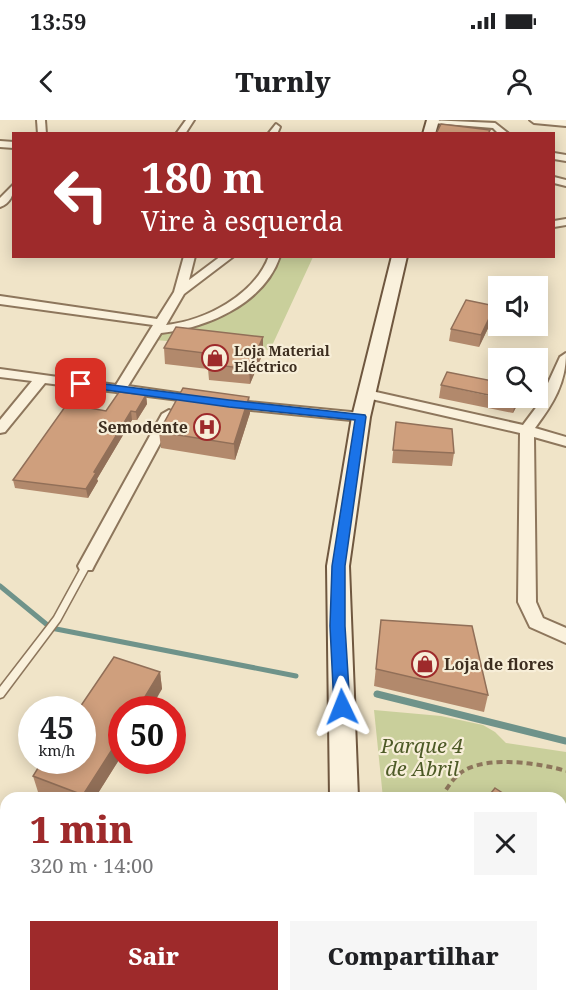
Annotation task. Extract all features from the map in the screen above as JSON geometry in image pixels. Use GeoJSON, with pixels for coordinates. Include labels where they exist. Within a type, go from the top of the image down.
{"type":"FeatureCollection","features":[{"type":"Feature","properties":{"kind":"main road"},"geometry":{"type":"LineString","coordinates":[[344,792],[338,566],[361,417],[400,258]]}},
{"type":"Feature","properties":{"kind":"street"},"geometry":{"type":"LineString","coordinates":[[433,120],[495,126],[502,132]]}},
{"type":"Feature","properties":{"kind":"street"},"geometry":{"type":"LineString","coordinates":[[534,120],[566,123]]}},
{"type":"Feature","properties":{"kind":"street"},"geometry":{"type":"LineString","coordinates":[[0,204],[12,189]]}},
{"type":"Feature","properties":{"kind":"street"},"geometry":{"type":"LineString","coordinates":[[120,389],[180,292],[189,258]]}},
{"type":"Feature","properties":{"kind":"street"},"geometry":{"type":"LineString","coordinates":[[185,274],[222,258]]}},
{"type":"Feature","properties":{"kind":"street"},"geometry":{"type":"LineString","coordinates":[[180,292],[224,258]]}},
{"type":"Feature","properties":{"kind":"street"},"geometry":{"type":"LineString","coordinates":[[0,300],[160,326],[196,324],[227,310],[262,280],[274,258]]}},
{"type":"Feature","properties":{"kind":"street"},"geometry":{"type":"LineString","coordinates":[[566,357],[545,405],[527,430],[527,602],[537,622],[566,636]]}},
{"type":"Feature","properties":{"kind":"street"},"geometry":{"type":"LineString","coordinates":[[0,373],[178,398],[361,417]]}},
{"type":"Feature","properties":{"kind":"street"},"geometry":{"type":"LineString","coordinates":[[0,429],[40,379]]}},
{"type":"Feature","properties":{"kind":"street"},"geometry":{"type":"LineString","coordinates":[[368,394],[527,430],[566,442]]}},
{"type":"Feature","properties":{"kind":"street"},"geometry":{"type":"LineString","coordinates":[[86,566],[178,398]]}},
{"type":"Feature","properties":{"kind":"lane"},"geometry":{"type":"LineString","coordinates":[[0,694],[57,619],[86,566]]}},
{"type":"Feature","properties":{"kind":"path"},"geometry":{"type":"LineString","coordinates":[[445,792],[451,781],[466,769],[501,764],[558,768],[566,771]]}},
{"type":"Feature","properties":{"kind":"green space"},"geometry":{"type":"Polygon","coordinates":[[[278,258],[313,258],[270,350],[155,340],[159,332],[196,327],[222,317],[246,301],[266,281],[278,258]]]}},
{"type":"Feature","properties":{"kind":"green space","name":"Parque 4 de Abril"},"geometry":{"type":"Polygon","coordinates":[[[374,710],[441,716],[483,725],[495,732],[506,743],[566,752],[566,792],[382,792],[374,710]]]}},
{"type":"Feature","properties":{"kind":"building"},"geometry":{"type":"Polygon","coordinates":[[[441,124],[490,130],[489,132],[437,132],[441,124]]]}},
{"type":"Feature","properties":{"kind":"building"},"geometry":{"type":"Polygon","coordinates":[[[466,300],[488,305],[488,320],[481,335],[451,329],[466,300]]]}},
{"type":"Feature","properties":{"kind":"building"},"geometry":{"type":"Polygon","coordinates":[[[176,327],[263,337],[249,369],[208,364],[213,354],[164,348],[176,327]]]}},
{"type":"Feature","properties":{"kind":"building"},"geometry":{"type":"Polygon","coordinates":[[[447,372],[488,380],[488,395],[441,385],[447,372]]]}},
{"type":"Feature","properties":{"kind":"building"},"geometry":{"type":"Polygon","coordinates":[[[183,388],[249,397],[234,444],[159,432],[183,388]]]}},
{"type":"Feature","properties":{"kind":"building"},"geometry":{"type":"Polygon","coordinates":[[[119,392],[146,395],[136,412],[131,411],[86,489],[13,480],[67,404],[106,411],[119,392]]]}},
{"type":"Feature","properties":{"kind":"building"},"geometry":{"type":"Polygon","coordinates":[[[396,422],[452,429],[454,453],[393,450],[396,422]]]}},
{"type":"Feature","properties":{"kind":"building","name":"Loja de flores"},"geometry":{"type":"Polygon","coordinates":[[[381,620],[472,626],[488,695],[376,669],[381,620]]]}},
{"type":"Feature","properties":{"kind":"building"},"geometry":{"type":"Polygon","coordinates":[[[114,657],[160,672],[145,696],[108,696],[108,756],[85,792],[75,792],[33,776],[34,774],[96,774],[96,696],[88,696],[114,657]]]}},
{"type":"Feature","properties":{"kind":"waterway"},"geometry":{"type":"LineString","coordinates":[[0,586],[51,628],[296,676]]}},
{"type":"Feature","properties":{"kind":"waterway"},"geometry":{"type":"LineString","coordinates":[[377,694],[566,741]]}},
{"type":"Feature","properties":{"kind":"place","name":"Loja Material Eléctrico"},"geometry":{"type":"Point","coordinates":[215,358]}},
{"type":"Feature","properties":{"kind":"place","name":"Semodente"},"geometry":{"type":"Point","coordinates":[207,427]}},
{"type":"Feature","properties":{"kind":"place","name":"Loja de flores"},"geometry":{"type":"Point","coordinates":[425,664]}},
{"type":"Feature","properties":{"kind":"route"},"geometry":{"type":"LineString","coordinates":[[81,384],[178,398],[361,417],[338,566],[342,707]]}}]}
